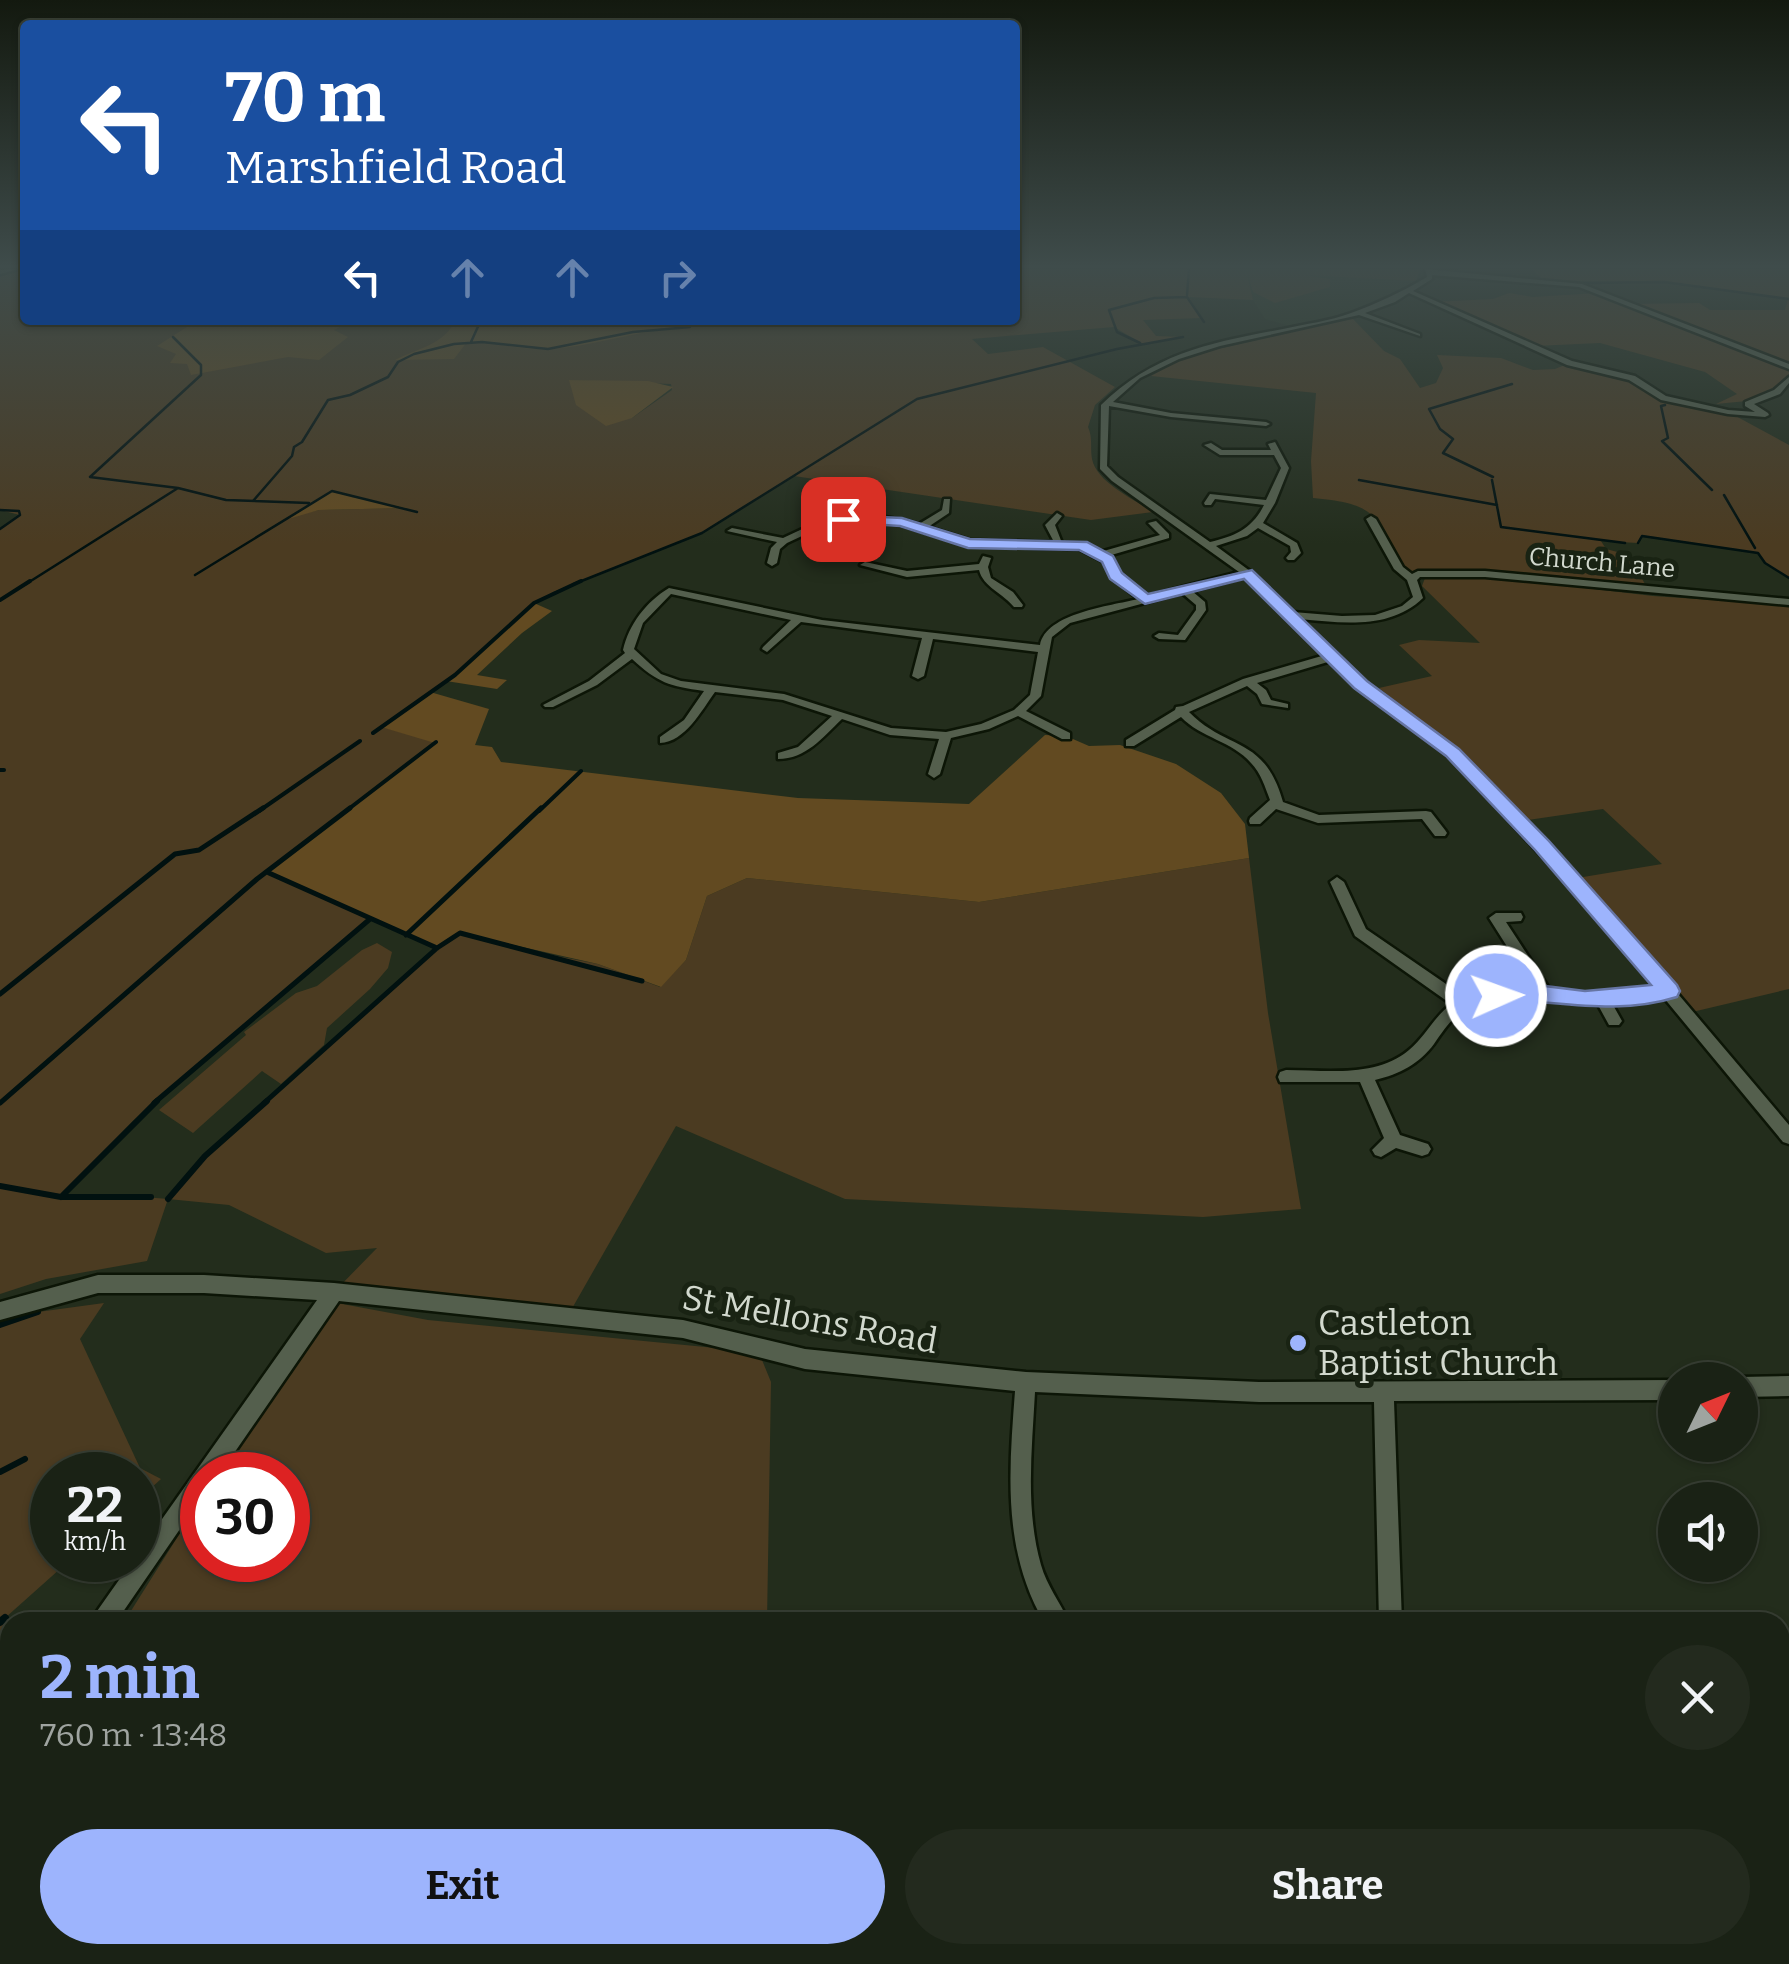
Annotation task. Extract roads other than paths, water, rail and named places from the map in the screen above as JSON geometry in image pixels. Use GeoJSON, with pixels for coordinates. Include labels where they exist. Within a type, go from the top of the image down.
{"type":"FeatureCollection","features":[{"type":"Feature","properties":{"kind":"street"},"geometry":{"type":"LineString","coordinates":[[1106,403],[1169,361]]}},
{"type":"Feature","properties":{"kind":"street"},"geometry":{"type":"LineString","coordinates":[[1565,361],[1632,378],[1664,398],[1728,412],[1765,414],[1748,404],[1776,392],[1789,379]]}},
{"type":"Feature","properties":{"kind":"street"},"geometry":{"type":"LineString","coordinates":[[1106,403],[1172,415],[1266,424]]}},
{"type":"Feature","properties":{"kind":"street"},"geometry":{"type":"LineString","coordinates":[[1106,403],[1101,454],[1107,472],[1247,574],[1360,684],[1452,752],[1542,846],[1669,991],[1789,1137]]}},
{"type":"Feature","properties":{"kind":"street"},"geometry":{"type":"LineString","coordinates":[[1208,444],[1220,453],[1274,448],[1285,468],[1258,524],[1234,540],[1210,545]]}},
{"type":"Feature","properties":{"kind":"street"},"geometry":{"type":"LineString","coordinates":[[1258,488],[1272,491]]}},
{"type":"Feature","properties":{"kind":"street"},"geometry":{"type":"LineString","coordinates":[[818,496],[840,506],[843,519]]}},
{"type":"Feature","properties":{"kind":"street"},"geometry":{"type":"LineString","coordinates":[[1210,500],[1271,503]]}},
{"type":"Feature","properties":{"kind":"street"},"geometry":{"type":"LineString","coordinates":[[920,528],[950,508]]}},
{"type":"Feature","properties":{"kind":"street"},"geometry":{"type":"LineString","coordinates":[[772,564],[776,548],[784,541],[816,526],[843,519],[902,522],[968,544],[1058,542],[1082,546],[1108,560],[1116,576],[1145,600]]}},
{"type":"Feature","properties":{"kind":"street"},"geometry":{"type":"LineString","coordinates":[[1292,615],[1347,620],[1390,614],[1409,607],[1418,598],[1412,580],[1399,569],[1371,519]]}},
{"type":"Feature","properties":{"kind":"street"},"geometry":{"type":"LineString","coordinates":[[1038,524],[1053,521],[1058,542]]}},
{"type":"Feature","properties":{"kind":"street"},"geometry":{"type":"LineString","coordinates":[[1101,555],[1166,536],[1153,523]]}},
{"type":"Feature","properties":{"kind":"street"},"geometry":{"type":"LineString","coordinates":[[1258,524],[1293,552],[1310,547]]}},
{"type":"Feature","properties":{"kind":"street"},"geometry":{"type":"LineString","coordinates":[[732,532],[784,541]]}},
{"type":"Feature","properties":{"kind":"street"},"geometry":{"type":"LineString","coordinates":[[990,545],[983,567],[986,579],[1018,604]]}},
{"type":"Feature","properties":{"kind":"street"},"geometry":{"type":"LineString","coordinates":[[866,565],[889,564],[924,574],[983,567]]}},
{"type":"Feature","properties":{"kind":"street"},"geometry":{"type":"LineString","coordinates":[[630,655],[657,676],[784,697],[890,731],[946,736],[985,728],[1018,712],[1034,696],[1047,636],[1066,621],[1247,574]]}},
{"type":"Feature","properties":{"kind":"street","name":"Church Lane"},"geometry":{"type":"LineString","coordinates":[[1412,580],[1432,574],[1485,574],[1789,602]]}},
{"type":"Feature","properties":{"kind":"street"},"geometry":{"type":"LineString","coordinates":[[550,704],[593,683],[630,655],[634,626],[645,610],[669,591],[799,618],[1043,649]]}},
{"type":"Feature","properties":{"kind":"street"},"geometry":{"type":"LineString","coordinates":[[1159,636],[1181,638],[1201,610],[1201,604],[1186,591]]}},
{"type":"Feature","properties":{"kind":"street"},"geometry":{"type":"LineString","coordinates":[[767,649],[799,618]]}},
{"type":"Feature","properties":{"kind":"street"},"geometry":{"type":"LineString","coordinates":[[918,676],[928,637]]}},
{"type":"Feature","properties":{"kind":"street"},"geometry":{"type":"LineString","coordinates":[[1130,743],[1180,709],[1247,681],[1332,657]]}},
{"type":"Feature","properties":{"kind":"street"},"geometry":{"type":"LineString","coordinates":[[1247,681],[1274,698]]}},
{"type":"Feature","properties":{"kind":"street"},"geometry":{"type":"LineString","coordinates":[[664,740],[688,722],[712,688]]}},
{"type":"Feature","properties":{"kind":"street"},"geometry":{"type":"LineString","coordinates":[[1180,709],[1188,720],[1248,751],[1261,763],[1276,804]]}},
{"type":"Feature","properties":{"kind":"street"},"geometry":{"type":"LineString","coordinates":[[1018,712],[1066,736]]}},
{"type":"Feature","properties":{"kind":"street"},"geometry":{"type":"LineString","coordinates":[[782,756],[802,750],[841,714]]}},
{"type":"Feature","properties":{"kind":"street"},"geometry":{"type":"LineString","coordinates":[[934,774],[946,736]]}},
{"type":"Feature","properties":{"kind":"street"},"geometry":{"type":"LineString","coordinates":[[1256,821],[1276,804]]}},
{"type":"Feature","properties":{"kind":"street"},"geometry":{"type":"LineString","coordinates":[[1276,804],[1318,819],[1426,816],[1440,833]]}},
{"type":"Feature","properties":{"kind":"street"},"geometry":{"type":"LineString","coordinates":[[1337,882],[1360,932],[1463,1004]]}},
{"type":"Feature","properties":{"kind":"street"},"geometry":{"type":"LineString","coordinates":[[1516,917],[1496,918],[1546,995]]}},
{"type":"Feature","properties":{"kind":"street"},"geometry":{"type":"LineString","coordinates":[[1286,1077],[1380,1074],[1410,1059],[1432,1036],[1448,1010],[1463,1004],[1521,992],[1603,999],[1669,991]]}},
{"type":"Feature","properties":{"kind":"street"},"geometry":{"type":"LineString","coordinates":[[1603,999],[1614,1022]]}},
{"type":"Feature","properties":{"kind":"street"},"geometry":{"type":"LineString","coordinates":[[1365,1075],[1388,1146],[1422,1149]]}},
{"type":"Feature","properties":{"kind":"street","name":"St Mellons Road"},"geometry":{"type":"LineString","coordinates":[[0,1311],[98,1284],[204,1284],[334,1292],[566,1320],[683,1329],[805,1359],[1026,1382],[1259,1392],[1658,1390]]}},
{"type":"Feature","properties":{"kind":"street"},"geometry":{"type":"LineString","coordinates":[[222,1452],[334,1292]]}},
{"type":"Feature","properties":{"kind":"street"},"geometry":{"type":"LineString","coordinates":[[1026,1382],[1020,1474],[1025,1558],[1051,1612]]}},
{"type":"Feature","properties":{"kind":"street"},"geometry":{"type":"LineString","coordinates":[[1758,1387],[1789,1386]]}},
{"type":"Feature","properties":{"kind":"street"},"geometry":{"type":"LineString","coordinates":[[1384,1391],[1390,1612]]}},
{"type":"Feature","properties":{"kind":"street"},"geometry":{"type":"LineString","coordinates":[[109,1612],[180,1511]]}},
{"type":"Feature","properties":{"kind":"waterway"},"geometry":{"type":"LineString","coordinates":[[178,488],[90,477],[201,375],[197,361]]}},
{"type":"Feature","properties":{"kind":"waterway"},"geometry":{"type":"LineString","coordinates":[[253,501],[292,456],[294,447],[302,442],[328,400],[350,395],[388,377],[401,361]]}},
{"type":"Feature","properties":{"kind":"waterway"},"geometry":{"type":"LineString","coordinates":[[578,582],[702,533],[917,399],[1070,361]]}},
{"type":"Feature","properties":{"kind":"waterway"},"geometry":{"type":"LineString","coordinates":[[1493,477],[1443,453],[1453,439],[1440,429],[1429,409],[1512,384]]}},
{"type":"Feature","properties":{"kind":"waterway"},"geometry":{"type":"LineString","coordinates":[[1665,405],[1661,406],[1668,438],[1662,441],[1712,490]]}},
{"type":"Feature","properties":{"kind":"waterway"},"geometry":{"type":"LineString","coordinates":[[1359,480],[1497,505]]}},
{"type":"Feature","properties":{"kind":"waterway"},"geometry":{"type":"LineString","coordinates":[[1492,480],[1497,505]]}},
{"type":"Feature","properties":{"kind":"waterway"},"geometry":{"type":"LineString","coordinates":[[26,584],[178,488]]}},
{"type":"Feature","properties":{"kind":"waterway"},"geometry":{"type":"LineString","coordinates":[[178,488],[226,500],[253,501]]}},
{"type":"Feature","properties":{"kind":"waterway"},"geometry":{"type":"LineString","coordinates":[[195,575],[332,491],[417,512]]}},
{"type":"Feature","properties":{"kind":"waterway"},"geometry":{"type":"LineString","coordinates":[[1724,495],[1755,548]]}},
{"type":"Feature","properties":{"kind":"waterway"},"geometry":{"type":"LineString","coordinates":[[253,501],[309,503]]}},
{"type":"Feature","properties":{"kind":"waterway"},"geometry":{"type":"LineString","coordinates":[[1497,505],[1501,527],[1625,543]]}},
{"type":"Feature","properties":{"kind":"waterway"},"geometry":{"type":"LineString","coordinates":[[0,510],[19,511],[20,515],[0,529]]}},
{"type":"Feature","properties":{"kind":"waterway"},"geometry":{"type":"LineString","coordinates":[[1638,543],[1642,536],[1758,553],[1765,563],[1789,578]]}},
{"type":"Feature","properties":{"kind":"waterway"},"geometry":{"type":"LineString","coordinates":[[0,600],[30,581]]}},
{"type":"Feature","properties":{"kind":"waterway"},"geometry":{"type":"LineString","coordinates":[[373,733],[455,675],[534,603],[578,582]]}},
{"type":"Feature","properties":{"kind":"waterway"},"geometry":{"type":"LineString","coordinates":[[574,584],[578,582]]}},
{"type":"Feature","properties":{"kind":"waterway"},"geometry":{"type":"LineString","coordinates":[[259,811],[360,741]]}},
{"type":"Feature","properties":{"kind":"waterway"},"geometry":{"type":"LineString","coordinates":[[346,811],[436,742]]}},
{"type":"Feature","properties":{"kind":"waterway"},"geometry":{"type":"LineString","coordinates":[[539,811],[581,771]]}},
{"type":"Feature","properties":{"kind":"waterway"},"geometry":{"type":"LineString","coordinates":[[0,994],[175,854],[199,850],[263,808]]}},
{"type":"Feature","properties":{"kind":"waterway"},"geometry":{"type":"LineString","coordinates":[[0,1103],[257,879],[350,808]]}},
{"type":"Feature","properties":{"kind":"waterway"},"geometry":{"type":"LineString","coordinates":[[407,934],[541,808]]}},
{"type":"Feature","properties":{"kind":"waterway"},"geometry":{"type":"LineString","coordinates":[[269,873],[407,934]]}},
{"type":"Feature","properties":{"kind":"waterway"},"geometry":{"type":"LineString","coordinates":[[154,1103],[370,919]]}},
{"type":"Feature","properties":{"kind":"waterway"},"geometry":{"type":"LineString","coordinates":[[437,948],[460,933],[642,981]]}},
{"type":"Feature","properties":{"kind":"waterway"},"geometry":{"type":"LineString","coordinates":[[407,934],[437,948]]}},
{"type":"Feature","properties":{"kind":"waterway"},"geometry":{"type":"LineString","coordinates":[[264,1103],[437,948]]}},
{"type":"Feature","properties":{"kind":"waterway"},"geometry":{"type":"LineString","coordinates":[[61,1197],[157,1101]]}},
{"type":"Feature","properties":{"kind":"waterway"},"geometry":{"type":"LineString","coordinates":[[168,1199],[205,1156],[267,1101]]}},
{"type":"Feature","properties":{"kind":"waterway"},"geometry":{"type":"LineString","coordinates":[[0,1186],[61,1197]]}},
{"type":"Feature","properties":{"kind":"waterway"},"geometry":{"type":"LineString","coordinates":[[61,1197],[151,1197]]}},
{"type":"Feature","properties":{"kind":"waterway"},"geometry":{"type":"LineString","coordinates":[[0,1325],[38,1312]]}},
{"type":"Feature","properties":{"kind":"waterway"},"geometry":{"type":"LineString","coordinates":[[0,1472],[25,1459]]}},
{"type":"Feature","properties":{"kind":"place","name":"Castleton Baptist Church"},"geometry":{"type":"Point","coordinates":[1298,1343]}}]}
